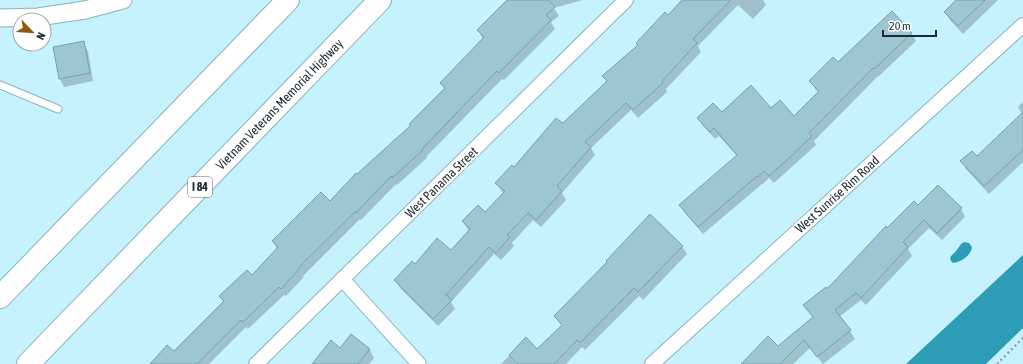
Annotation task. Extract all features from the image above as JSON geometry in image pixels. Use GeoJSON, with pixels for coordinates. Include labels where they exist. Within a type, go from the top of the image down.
{"type":"FeatureCollection","features":[{"type":"Feature","properties":{"kind":"highway"},"geometry":{"type":"LineString","coordinates":[[0,297],[288,0]]}},
{"type":"Feature","properties":{"kind":"highway","name":"Vietnam Veterans Memorial Highway"},"geometry":{"type":"LineString","coordinates":[[28,364],[377,3]]}},
{"type":"Feature","properties":{"kind":"street"},"geometry":{"type":"LineString","coordinates":[[0,18],[38,17],[85,10],[123,0]]}},
{"type":"Feature","properties":{"kind":"street","name":"West Panama Street"},"geometry":{"type":"LineString","coordinates":[[256,364],[626,0]]}},
{"type":"Feature","properties":{"kind":"street","name":"West Sunrise Rim Road"},"geometry":{"type":"LineString","coordinates":[[652,364],[1023,25]]}},
{"type":"Feature","properties":{"kind":"street"},"geometry":{"type":"LineString","coordinates":[[342,279],[420,364]]}},
{"type":"Feature","properties":{"kind":"lane"},"geometry":{"type":"LineString","coordinates":[[0,85],[58,109]]}},
{"type":"Feature","properties":{"kind":"path"},"geometry":{"type":"LineString","coordinates":[[997,364],[1023,338]]}},
{"type":"Feature","properties":{"kind":"water"},"geometry":{"type":"Polygon","coordinates":[[[964,242],[969,243],[972,247],[970,253],[963,260],[953,263],[950,258],[964,242]]]}},
{"type":"Feature","properties":{"kind":"water"},"geometry":{"type":"Polygon","coordinates":[[[1023,255],[1023,328],[986,364],[906,364],[1023,255]]]}},
{"type":"Feature","properties":{"kind":"building"},"geometry":{"type":"Polygon","coordinates":[[[507,0],[548,0],[555,7],[546,15],[551,20],[499,73],[497,71],[422,149],[423,150],[392,178],[391,176],[356,213],[355,212],[299,267],[300,268],[281,289],[279,287],[243,322],[241,320],[197,364],[150,364],[167,345],[174,351],[224,301],[219,296],[247,270],[252,275],[278,247],[272,241],[321,192],[330,201],[356,173],[357,174],[411,125],[409,124],[445,88],[440,83],[484,37],[477,30],[507,0]]]}},
{"type":"Feature","properties":{"kind":"building"},"geometry":{"type":"Polygon","coordinates":[[[682,0],[731,0],[693,39],[697,43],[662,81],[663,83],[633,110],[626,103],[585,142],[591,147],[557,186],[562,191],[536,220],[528,213],[507,235],[510,237],[496,253],[489,247],[446,295],[452,300],[433,319],[394,280],[412,261],[415,264],[437,238],[451,250],[470,229],[462,221],[478,205],[485,212],[505,191],[495,183],[512,165],[514,167],[556,118],[563,123],[607,81],[602,76],[638,45],[636,43],[665,12],[668,15],[682,0]]]}},
{"type":"Feature","properties":{"kind":"building"},"geometry":{"type":"Polygon","coordinates":[[[956,0],[985,0],[958,26],[944,12],[956,0]]]}},
{"type":"Feature","properties":{"kind":"building"},"geometry":{"type":"Polygon","coordinates":[[[892,11],[912,33],[874,69],[873,68],[809,133],[812,136],[787,160],[769,176],[764,171],[758,177],[757,176],[698,227],[679,205],[737,155],[714,128],[710,132],[697,118],[713,103],[722,112],[751,85],[771,108],[780,100],[794,116],[819,91],[809,81],[833,57],[838,62],[892,11]]]}},
{"type":"Feature","properties":{"kind":"building"},"geometry":{"type":"Polygon","coordinates":[[[84,41],[90,73],[59,79],[53,47],[84,41]]]}},
{"type":"Feature","properties":{"kind":"building"},"geometry":{"type":"Polygon","coordinates":[[[1023,112],[1023,150],[984,186],[960,161],[972,151],[977,156],[1023,112]]]}},
{"type":"Feature","properties":{"kind":"building"},"geometry":{"type":"Polygon","coordinates":[[[938,185],[962,208],[937,233],[924,220],[903,242],[908,247],[861,298],[856,293],[835,310],[851,330],[817,357],[804,340],[780,364],[741,364],[768,336],[778,346],[813,317],[803,305],[826,287],[827,289],[886,226],[887,228],[914,201],[918,205],[938,185]]]}},
{"type":"Feature","properties":{"kind":"building"},"geometry":{"type":"Polygon","coordinates":[[[650,214],[683,246],[638,292],[634,288],[580,343],[577,340],[554,364],[518,364],[509,355],[526,337],[537,349],[562,325],[554,316],[607,262],[606,261],[650,214]]]}},
{"type":"Feature","properties":{"kind":"building"},"geometry":{"type":"Polygon","coordinates":[[[351,334],[370,349],[358,364],[312,364],[331,340],[340,348],[351,334]]]}}]}
